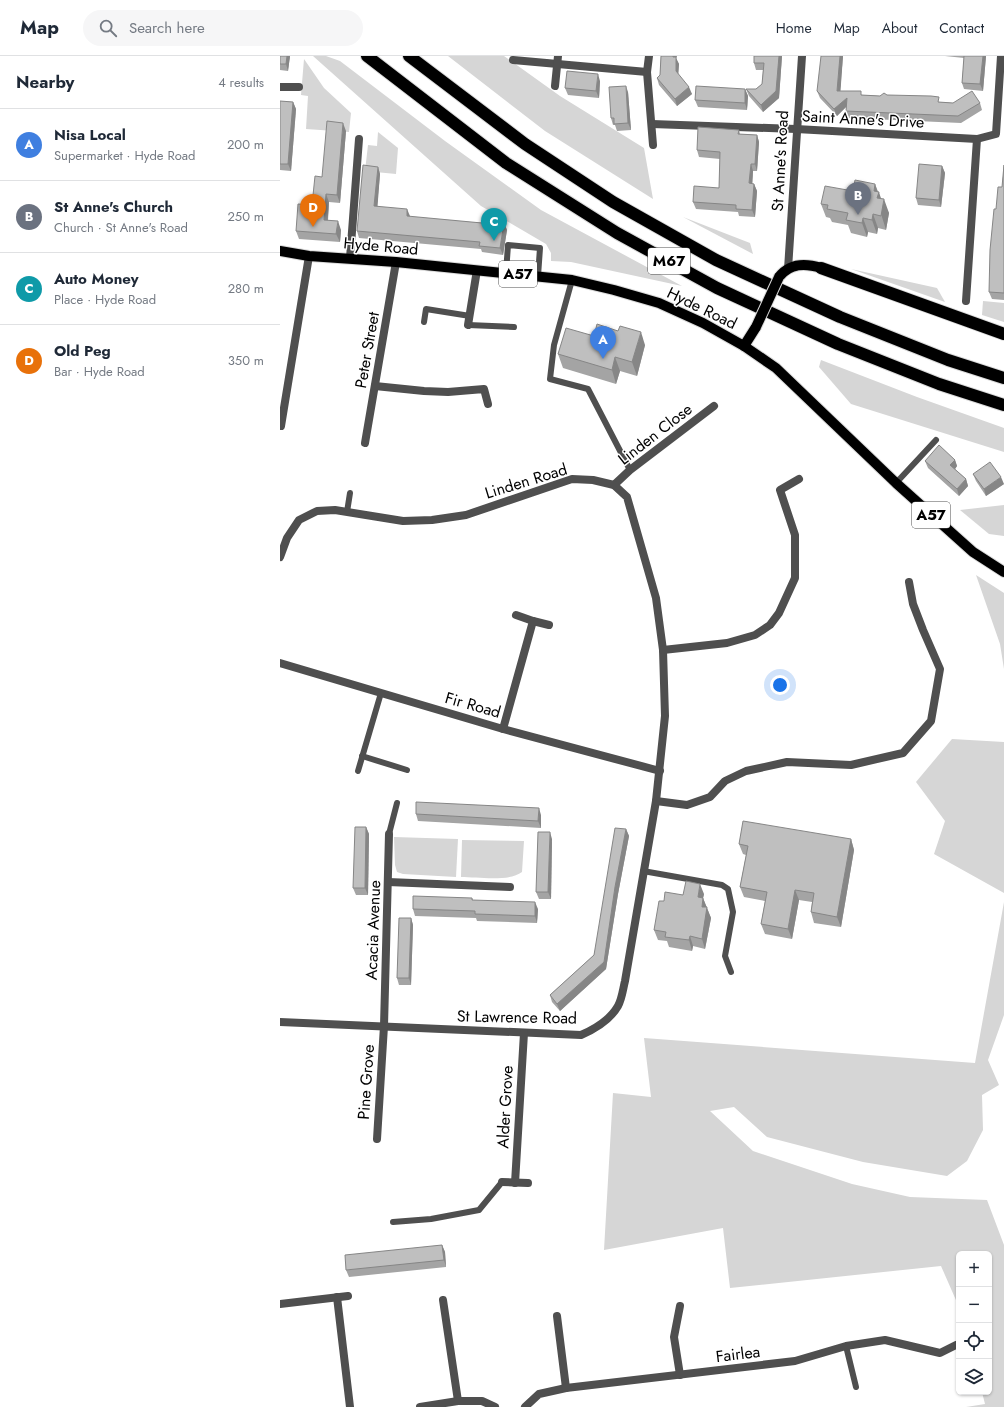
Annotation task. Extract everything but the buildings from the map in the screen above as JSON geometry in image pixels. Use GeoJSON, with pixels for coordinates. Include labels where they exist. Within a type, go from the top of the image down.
{"type":"FeatureCollection","features":[{"type":"Feature","properties":{"kind":"highway","name":"M67"},"geometry":{"type":"LineString","coordinates":[[366,56],[506,163],[616,233],[717,288],[838,344],[939,384],[1004,406]]}},
{"type":"Feature","properties":{"kind":"highway","name":"M67"},"geometry":{"type":"LineString","coordinates":[[409,56],[525,144],[613,202],[716,260],[840,317],[948,360],[1004,378]]}},
{"type":"Feature","properties":{"kind":"highway"},"geometry":{"type":"LineString","coordinates":[[821,268],[1004,334]]}},
{"type":"Feature","properties":{"kind":"main road","name":"Hyde Road"},"geometry":{"type":"LineString","coordinates":[[280,251],[309,256],[396,262],[572,280],[659,303],[703,323],[744,346],[776,368],[896,483],[973,552],[1004,572]]}},
{"type":"Feature","properties":{"kind":"main road"},"geometry":{"type":"LineString","coordinates":[[744,346],[756,327],[779,277],[795,265],[803,264],[821,268]]}},
{"type":"Feature","properties":{"kind":"street"},"geometry":{"type":"LineString","coordinates":[[649,56],[647,72],[653,145]]}},
{"type":"Feature","properties":{"kind":"street","name":"St Anne's Road"},"geometry":{"type":"LineString","coordinates":[[788,269],[802,56]]}},
{"type":"Feature","properties":{"kind":"street","name":"Saint Anne's Drive"},"geometry":{"type":"LineString","coordinates":[[652,124],[796,129],[977,139],[996,134],[1001,56]]}},
{"type":"Feature","properties":{"kind":"street"},"geometry":{"type":"LineString","coordinates":[[513,60],[558,60],[647,72]]}},
{"type":"Feature","properties":{"kind":"street"},"geometry":{"type":"LineString","coordinates":[[555,86],[558,60]]}},
{"type":"Feature","properties":{"kind":"street"},"geometry":{"type":"LineString","coordinates":[[280,87],[299,87]]}},
{"type":"Feature","properties":{"kind":"street"},"geometry":{"type":"LineString","coordinates":[[350,258],[359,139]]}},
{"type":"Feature","properties":{"kind":"street"},"geometry":{"type":"LineString","coordinates":[[966,301],[977,139]]}},
{"type":"Feature","properties":{"kind":"street"},"geometry":{"type":"LineString","coordinates":[[281,426],[309,256]]}},
{"type":"Feature","properties":{"kind":"street","name":"Peter Street"},"geometry":{"type":"LineString","coordinates":[[365,443],[396,262]]}},
{"type":"Feature","properties":{"kind":"street"},"geometry":{"type":"LineString","coordinates":[[468,325],[477,270]]}},
{"type":"Feature","properties":{"kind":"street"},"geometry":{"type":"LineString","coordinates":[[375,386],[448,392],[484,389],[488,404]]}},
{"type":"Feature","properties":{"kind":"street","name":"Linden Close"},"geometry":{"type":"LineString","coordinates":[[614,485],[630,470],[714,406]]}},
{"type":"Feature","properties":{"kind":"street"},"geometry":{"type":"LineString","coordinates":[[663,650],[727,643],[755,635],[770,625],[779,613],[795,578],[795,535],[780,490],[799,479]]}},
{"type":"Feature","properties":{"kind":"street","name":"Linden Road"},"geometry":{"type":"LineString","coordinates":[[280,557],[287,538],[298,520],[316,511],[335,510],[403,521],[432,520],[466,515],[572,480],[593,480],[614,485]]}},
{"type":"Feature","properties":{"kind":"street"},"geometry":{"type":"LineString","coordinates":[[614,485],[627,497],[638,533],[656,598],[663,650],[665,716],[656,801],[687,805],[710,797],[725,781],[746,771],[787,762],[851,765],[904,753],[931,722],[940,669],[913,604],[909,582]]}},
{"type":"Feature","properties":{"kind":"street"},"geometry":{"type":"LineString","coordinates":[[516,615],[549,625]]}},
{"type":"Feature","properties":{"kind":"street"},"geometry":{"type":"LineString","coordinates":[[503,729],[533,621]]}},
{"type":"Feature","properties":{"kind":"street","name":"Fir Road"},"geometry":{"type":"LineString","coordinates":[[280,663],[503,729],[660,771]]}},
{"type":"Feature","properties":{"kind":"street","name":"St Lawrence Road"},"geometry":{"type":"LineString","coordinates":[[280,1022],[581,1035],[595,1029],[606,1020],[618,1006],[625,981],[656,801]]}},
{"type":"Feature","properties":{"kind":"street","name":"Acacia Avenue"},"geometry":{"type":"LineString","coordinates":[[384,1026],[389,834]]}},
{"type":"Feature","properties":{"kind":"street"},"geometry":{"type":"LineString","coordinates":[[388,882],[510,887]]}},
{"type":"Feature","properties":{"kind":"street","name":"Pine Grove"},"geometry":{"type":"LineString","coordinates":[[377,1139],[384,1026]]}},
{"type":"Feature","properties":{"kind":"street","name":"Alder Grove"},"geometry":{"type":"LineString","coordinates":[[515,1183],[524,1033]]}},
{"type":"Feature","properties":{"kind":"street"},"geometry":{"type":"LineString","coordinates":[[502,1182],[528,1183]]}},
{"type":"Feature","properties":{"kind":"street"},"geometry":{"type":"LineString","coordinates":[[280,1304],[348,1296]]}},
{"type":"Feature","properties":{"kind":"street"},"geometry":{"type":"LineString","coordinates":[[337,1297],[350,1407]]}},
{"type":"Feature","properties":{"kind":"street"},"geometry":{"type":"LineString","coordinates":[[443,1300],[458,1401]]}},
{"type":"Feature","properties":{"kind":"street"},"geometry":{"type":"LineString","coordinates":[[680,1306],[674,1337],[680,1375]]}},
{"type":"Feature","properties":{"kind":"street"},"geometry":{"type":"LineString","coordinates":[[557,1316],[566,1388]]}},
{"type":"Feature","properties":{"kind":"street","name":"Fairlea"},"geometry":{"type":"LineString","coordinates":[[524,1407],[538,1394],[566,1388],[795,1361],[846,1346],[885,1340],[940,1353],[956,1345]]}},
{"type":"Feature","properties":{"kind":"street"},"geometry":{"type":"LineString","coordinates":[[420,1407],[458,1401],[482,1401],[495,1407]]}},
{"type":"Feature","properties":{"kind":"lane"},"geometry":{"type":"LineString","coordinates":[[506,273],[508,245],[540,248],[538,276]]}},
{"type":"Feature","properties":{"kind":"lane"},"geometry":{"type":"LineString","coordinates":[[572,280],[554,345],[550,379],[588,389],[630,470]]}},
{"type":"Feature","properties":{"kind":"lane"},"geometry":{"type":"LineString","coordinates":[[424,322],[426,309],[470,316]]}},
{"type":"Feature","properties":{"kind":"lane"},"geometry":{"type":"LineString","coordinates":[[468,325],[514,327]]}},
{"type":"Feature","properties":{"kind":"lane"},"geometry":{"type":"LineString","coordinates":[[896,483],[936,440]]}},
{"type":"Feature","properties":{"kind":"lane"},"geometry":{"type":"LineString","coordinates":[[347,512],[350,493]]}},
{"type":"Feature","properties":{"kind":"lane"},"geometry":{"type":"LineString","coordinates":[[358,771],[381,693]]}},
{"type":"Feature","properties":{"kind":"lane"},"geometry":{"type":"LineString","coordinates":[[362,756],[407,770]]}},
{"type":"Feature","properties":{"kind":"lane"},"geometry":{"type":"LineString","coordinates":[[389,834],[397,803]]}},
{"type":"Feature","properties":{"kind":"lane"},"geometry":{"type":"LineString","coordinates":[[643,871],[722,884],[728,889],[733,912],[725,956],[731,972]]}},
{"type":"Feature","properties":{"kind":"lane"},"geometry":{"type":"LineString","coordinates":[[392,1222],[431,1219],[478,1210],[502,1182]]}},
{"type":"Feature","properties":{"kind":"lane"},"geometry":{"type":"LineString","coordinates":[[846,1346],[856,1387]]}},
{"type":"Feature","properties":{"kind":"shaded area"},"geometry":{"type":"Polygon","coordinates":[[[313,56],[326,56],[340,61],[445,141],[541,210],[682,286],[571,262],[551,261],[551,253],[546,244],[481,206],[313,56]]]}},
{"type":"Feature","properties":{"kind":"shaded area"},"geometry":{"type":"Polygon","coordinates":[[[448,56],[504,56],[560,96],[644,148],[653,199],[545,131],[448,56]]]}},
{"type":"Feature","properties":{"kind":"shaded area"},"geometry":{"type":"Polygon","coordinates":[[[304,59],[324,88],[351,113],[349,132],[306,129],[308,96],[301,95],[304,59]]]}},
{"type":"Feature","properties":{"kind":"shaded area"},"geometry":{"type":"Polygon","coordinates":[[[378,132],[398,148],[396,174],[365,171],[368,145],[377,146],[378,132]]]}},
{"type":"Feature","properties":{"kind":"shaded area"},"geometry":{"type":"Polygon","coordinates":[[[683,217],[750,243],[753,254],[683,217]]]}},
{"type":"Feature","properties":{"kind":"shaded area"},"geometry":{"type":"Polygon","coordinates":[[[851,269],[937,288],[945,302],[851,269]]]}},
{"type":"Feature","properties":{"kind":"shaded area"},"geometry":{"type":"Polygon","coordinates":[[[983,301],[1004,303],[1004,322],[982,315],[983,301]]]}},
{"type":"Feature","properties":{"kind":"shaded area"},"geometry":{"type":"Polygon","coordinates":[[[821,360],[917,397],[1004,428],[1004,452],[851,404],[819,367],[821,360]]]}},
{"type":"Feature","properties":{"kind":"shaded area"},"geometry":{"type":"Polygon","coordinates":[[[1004,505],[1004,536],[989,534],[960,510],[1004,505]]]}},
{"type":"Feature","properties":{"kind":"shaded area"},"geometry":{"type":"Polygon","coordinates":[[[976,575],[1004,593],[1004,669],[1000,644],[976,575]]]}},
{"type":"Feature","properties":{"kind":"shaded area"},"geometry":{"type":"Polygon","coordinates":[[[952,739],[1004,742],[1004,893],[934,854],[945,821],[916,782],[952,739]]]}},
{"type":"Feature","properties":{"kind":"shaded area"},"geometry":{"type":"Polygon","coordinates":[[[394,837],[458,839],[456,877],[403,874],[397,872],[395,865],[394,837]]]}},
{"type":"Feature","properties":{"kind":"shaded area"},"geometry":{"type":"Polygon","coordinates":[[[462,840],[524,841],[522,872],[509,877],[501,878],[461,877],[462,840]]]}},
{"type":"Feature","properties":{"kind":"shaded area"},"geometry":{"type":"Polygon","coordinates":[[[1004,902],[1004,1015],[988,1060],[999,1085],[982,1095],[983,1130],[967,1161],[947,1176],[863,1162],[767,1137],[734,1107],[710,1111],[753,1151],[852,1184],[910,1197],[987,1200],[1004,1245],[1004,1407],[966,1407],[985,1404],[983,1395],[992,1395],[992,1251],[956,1251],[956,1300],[941,1266],[730,1288],[723,1228],[604,1250],[613,1093],[651,1097],[644,1038],[975,1063],[1004,902]]]}},
{"type":"Feature","properties":{"kind":"place","name":"St Anne's Church"},"geometry":{"type":"Point","coordinates":[858,215]}},
{"type":"Feature","properties":{"kind":"place","name":"Old Peg"},"geometry":{"type":"Point","coordinates":[313,227]}},
{"type":"Feature","properties":{"kind":"place","name":"Auto Money"},"geometry":{"type":"Point","coordinates":[494,241]}},
{"type":"Feature","properties":{"kind":"place","name":"Nisa Local"},"geometry":{"type":"Point","coordinates":[603,359]}}]}
